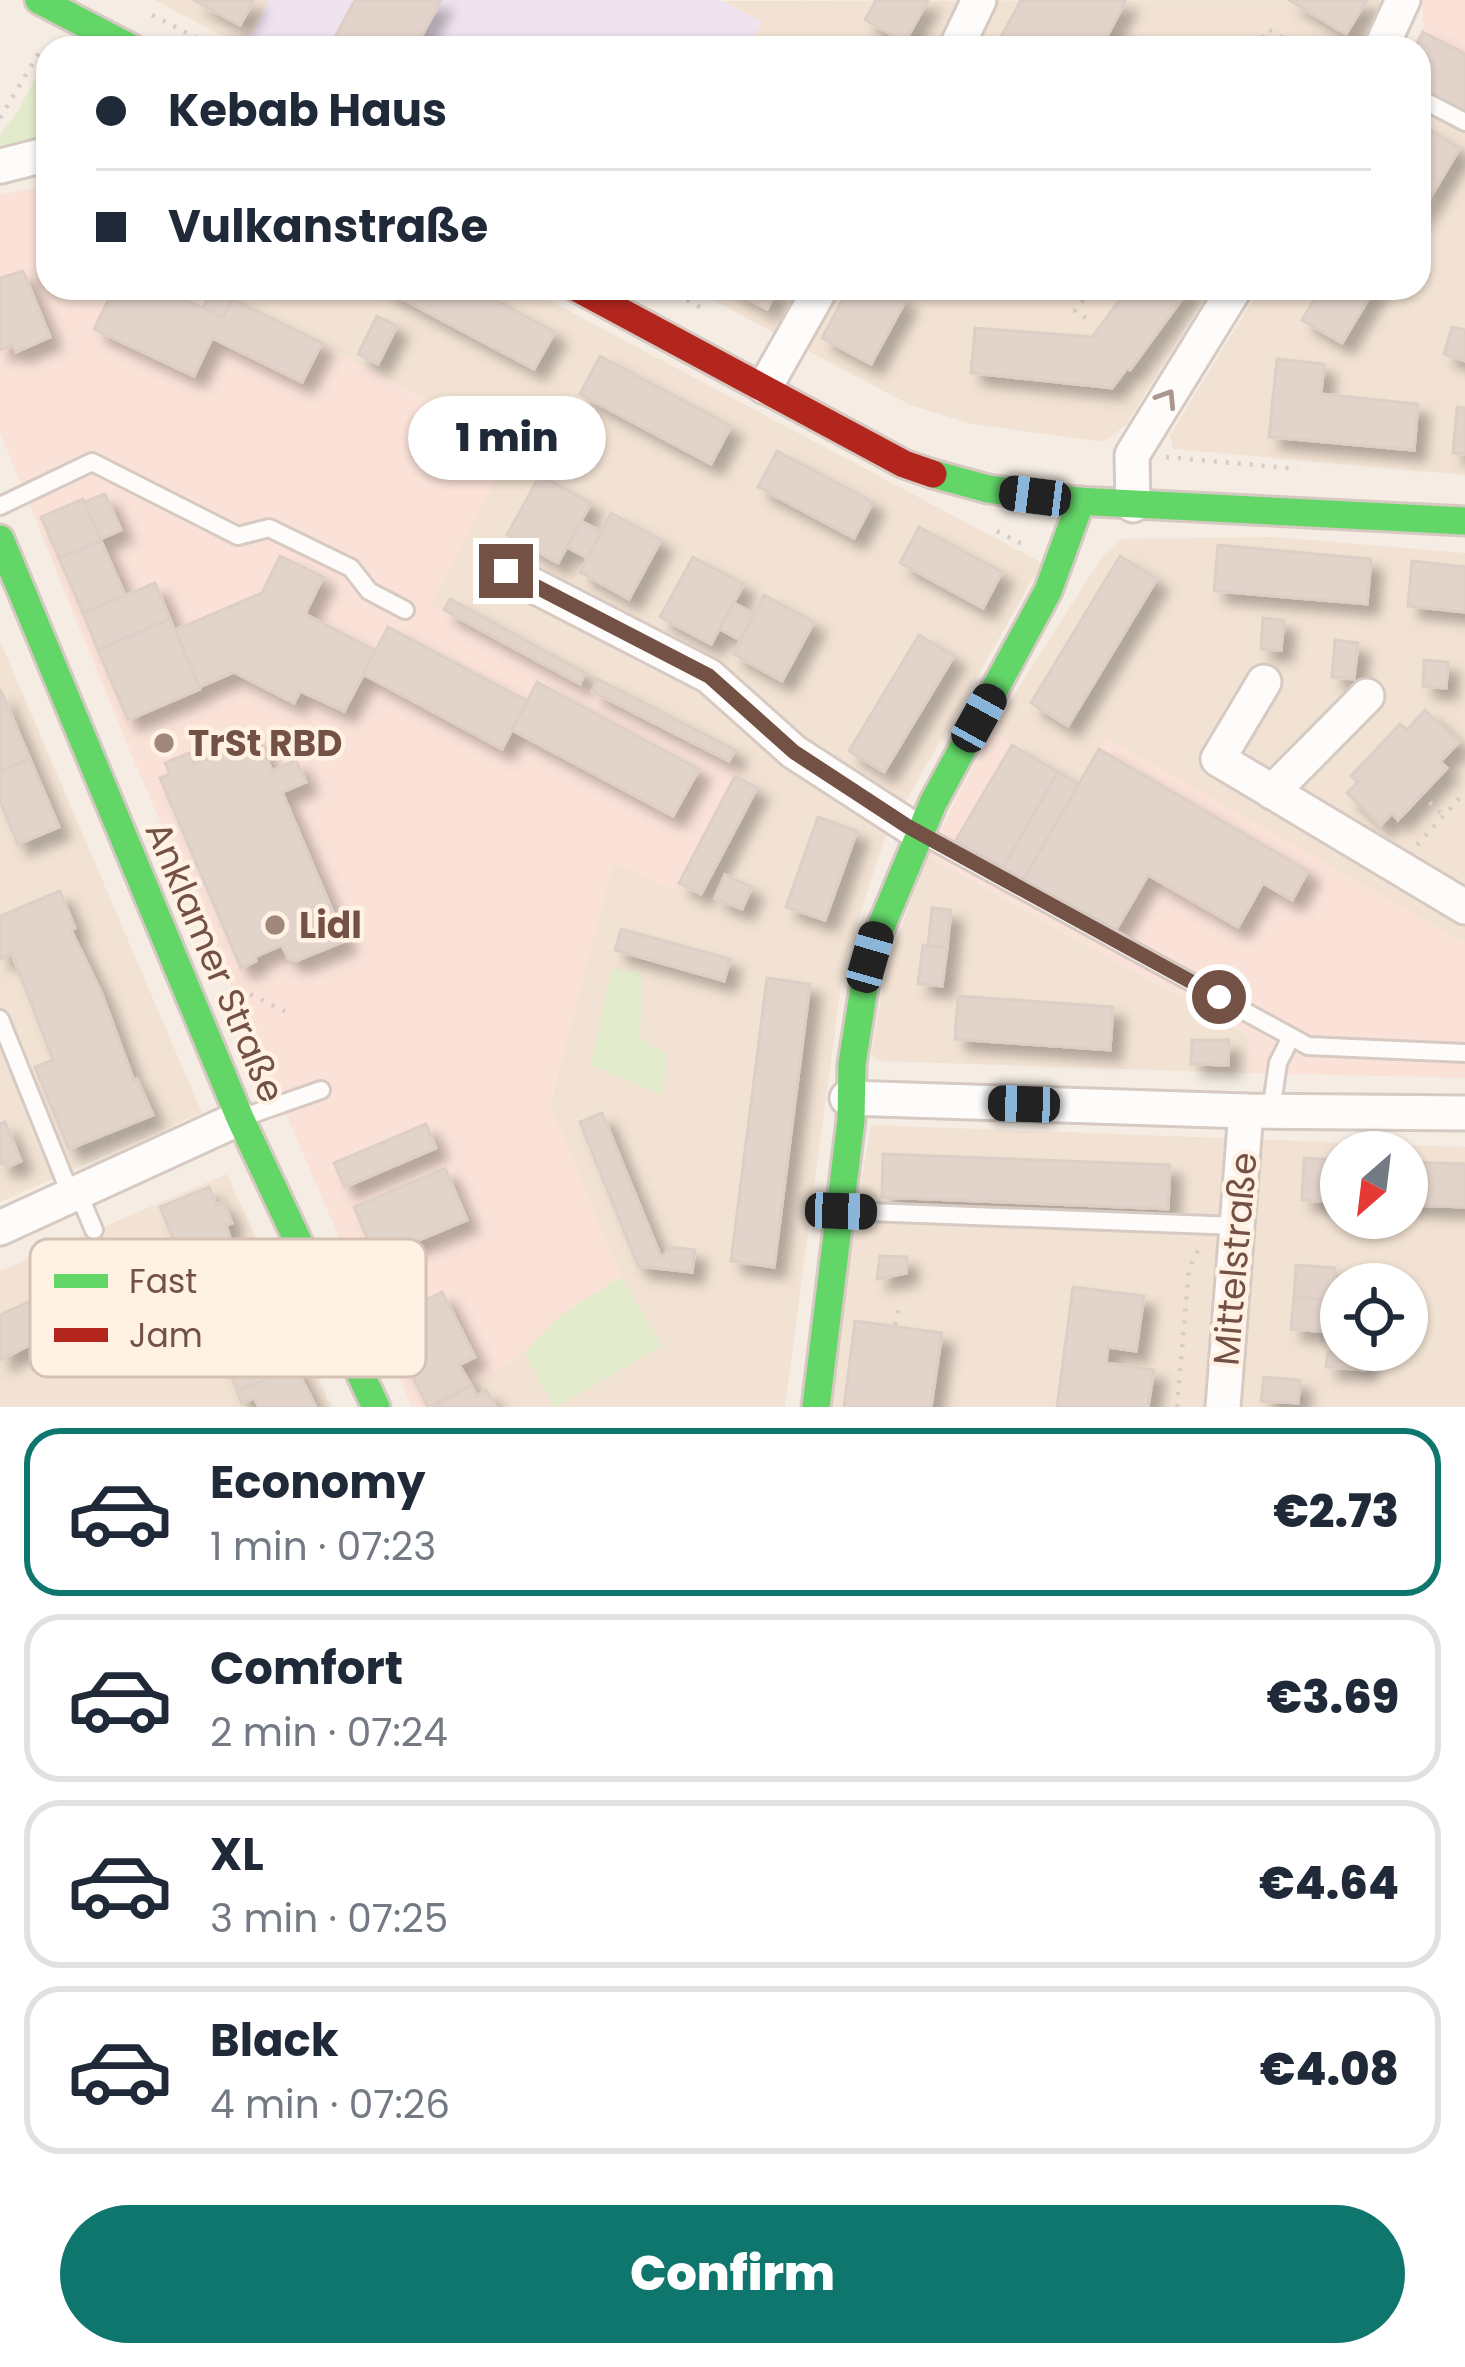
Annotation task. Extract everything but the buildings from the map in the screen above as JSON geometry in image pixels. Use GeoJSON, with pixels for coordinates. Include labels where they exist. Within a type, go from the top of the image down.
{"type":"FeatureCollection","features":[{"type":"Feature","properties":{"kind":"street"},"geometry":{"type":"LineString","coordinates":[[962,36],[979,0]]}},
{"type":"Feature","properties":{"kind":"street"},"geometry":{"type":"LineString","coordinates":[[1386,36],[1403,0]]}},
{"type":"Feature","properties":{"kind":"street"},"geometry":{"type":"LineString","coordinates":[[51,6],[108,36]]}},
{"type":"Feature","properties":{"kind":"street"},"geometry":{"type":"LineString","coordinates":[[1,166],[36,157]]}},
{"type":"Feature","properties":{"kind":"street"},"geometry":{"type":"LineString","coordinates":[[601,300],[904,464],[950,482],[1133,505],[1313,510],[1465,521]]}},
{"type":"Feature","properties":{"kind":"street"},"geometry":{"type":"LineString","coordinates":[[765,387],[814,300]]}},
{"type":"Feature","properties":{"kind":"street"},"geometry":{"type":"LineString","coordinates":[[1133,505],[1132,454],[1228,300]]}},
{"type":"Feature","properties":{"kind":"street"},"geometry":{"type":"LineString","coordinates":[[816,1407],[851,1120],[847,1098],[862,989],[882,916],[916,831],[1063,566],[1081,501]]}},
{"type":"Feature","properties":{"kind":"street","name":"Anklamer Straße"},"geometry":{"type":"LineString","coordinates":[[0,539],[240,1118],[297,1239]]}},
{"type":"Feature","properties":{"kind":"street"},"geometry":{"type":"LineString","coordinates":[[506,571],[709,676],[794,752],[916,831]]}},
{"type":"Feature","properties":{"kind":"street"},"geometry":{"type":"LineString","coordinates":[[1264,682],[1218,759],[1465,908]]}},
{"type":"Feature","properties":{"kind":"street"},"geometry":{"type":"LineString","coordinates":[[1273,792],[1366,696]]}},
{"type":"Feature","properties":{"kind":"street"},"geometry":{"type":"LineString","coordinates":[[847,1098],[1465,1113]]}},
{"type":"Feature","properties":{"kind":"street","name":"Mittelstraße"},"geometry":{"type":"LineString","coordinates":[[1223,1407],[1224,1225],[1258,1111]]}},
{"type":"Feature","properties":{"kind":"street"},"geometry":{"type":"LineString","coordinates":[[0,1228],[240,1118]]}},
{"type":"Feature","properties":{"kind":"street","name":"Anklamer Straße"},"geometry":{"type":"LineString","coordinates":[[362,1377],[376,1407]]}},
{"type":"Feature","properties":{"kind":"lane"},"geometry":{"type":"LineString","coordinates":[[1431,104],[1465,122]]}},
{"type":"Feature","properties":{"kind":"lane"},"geometry":{"type":"LineString","coordinates":[[0,506],[92,462],[238,536],[269,527],[350,568],[369,591],[405,610]]}},
{"type":"Feature","properties":{"kind":"lane"},"geometry":{"type":"LineString","coordinates":[[916,831],[1308,1046],[1465,1053]]}},
{"type":"Feature","properties":{"kind":"lane"},"geometry":{"type":"LineString","coordinates":[[0,1019],[94,1229]]}},
{"type":"Feature","properties":{"kind":"lane"},"geometry":{"type":"LineString","coordinates":[[1258,1111],[1291,1037]]}},
{"type":"Feature","properties":{"kind":"lane"},"geometry":{"type":"LineString","coordinates":[[240,1118],[320,1090]]}},
{"type":"Feature","properties":{"kind":"lane"},"geometry":{"type":"LineString","coordinates":[[841,1211],[1224,1225]]}},
{"type":"Feature","properties":{"kind":"path"},"geometry":{"type":"LineString","coordinates":[[37,36],[51,6]]}},
{"type":"Feature","properties":{"kind":"path"},"geometry":{"type":"LineString","coordinates":[[138,8],[193,36]]}},
{"type":"Feature","properties":{"kind":"path"},"geometry":{"type":"LineString","coordinates":[[0,118],[36,39]]}},
{"type":"Feature","properties":{"kind":"path"},"geometry":{"type":"LineString","coordinates":[[687,300],[717,317]]}},
{"type":"Feature","properties":{"kind":"path"},"geometry":{"type":"LineString","coordinates":[[1084,300],[1076,310],[1086,319]]}},
{"type":"Feature","properties":{"kind":"path"},"geometry":{"type":"LineString","coordinates":[[1132,454],[1298,469]]}},
{"type":"Feature","properties":{"kind":"path"},"geometry":{"type":"LineString","coordinates":[[1396,866],[1465,792]]}},
{"type":"Feature","properties":{"kind":"path"},"geometry":{"type":"LineString","coordinates":[[1421,794],[1444,815]]}},
{"type":"Feature","properties":{"kind":"path"},"geometry":{"type":"LineString","coordinates":[[223,992],[244,991],[288,1013]]}},
{"type":"Feature","properties":{"kind":"path"},"geometry":{"type":"LineString","coordinates":[[1177,1407],[1189,1268],[1224,1225]]}},
{"type":"Feature","properties":{"kind":"path"},"geometry":{"type":"LineString","coordinates":[[895,1325],[901,1304]]}},
{"type":"Feature","properties":{"kind":"shaded area"},"geometry":{"type":"Polygon","coordinates":[[[155,0],[269,0],[251,36],[222,36],[155,0]]]}},
{"type":"Feature","properties":{"kind":"shaded area"},"geometry":{"type":"Polygon","coordinates":[[[269,0],[719,0],[762,22],[754,36],[251,36],[269,0]]]}},
{"type":"Feature","properties":{"kind":"shaded area"},"geometry":{"type":"Polygon","coordinates":[[[1380,0],[1366,36],[754,36],[762,22],[722,1],[1380,0]]]}},
{"type":"Feature","properties":{"kind":"shaded area"},"geometry":{"type":"Polygon","coordinates":[[[1422,0],[1465,0],[1465,114],[1431,96],[1431,36],[1418,36],[1423,26],[1422,0]]]}},
{"type":"Feature","properties":{"kind":"shaded area"},"geometry":{"type":"Polygon","coordinates":[[[1431,96],[1465,114],[1465,475],[1173,449],[1170,435],[1253,300],[1431,300],[1431,96]]]}},
{"type":"Feature","properties":{"kind":"shaded area"},"geometry":{"type":"Polygon","coordinates":[[[36,188],[36,300],[235,300],[514,445],[431,604],[740,767],[675,890],[613,864],[550,1105],[621,1277],[562,1314],[524,1353],[434,1407],[412,1407],[399,1377],[426,1377],[426,1239],[340,1239],[128,747],[0,433],[0,195],[36,188]]]}},
{"type":"Feature","properties":{"kind":"shaded area"},"geometry":{"type":"Polygon","coordinates":[[[235,300],[549,300],[1042,563],[885,838],[844,963],[785,1407],[434,1407],[524,1353],[562,1314],[621,1277],[550,1105],[613,863],[592,691],[430,604],[514,444],[235,300]]]}},
{"type":"Feature","properties":{"kind":"shaded area"},"geometry":{"type":"Polygon","coordinates":[[[713,300],[1203,300],[1126,425],[1104,442],[972,424],[910,405],[713,300]]]}},
{"type":"Feature","properties":{"kind":"shaded area"},"geometry":{"type":"Polygon","coordinates":[[[1274,537],[1465,553],[1465,943],[1106,738],[1079,784],[991,731],[1102,557],[1122,539],[1274,537]]]}},
{"type":"Feature","properties":{"kind":"shaded area"},"geometry":{"type":"Polygon","coordinates":[[[0,641],[202,1113],[0,1202],[0,641]]]}},
{"type":"Feature","properties":{"kind":"shaded area"},"geometry":{"type":"Polygon","coordinates":[[[991,731],[1078,783],[1105,737],[1465,943],[1465,1078],[1247,1073],[1249,1034],[927,856],[991,731]]]}},
{"type":"Feature","properties":{"kind":"shaded area"},"geometry":{"type":"Polygon","coordinates":[[[927,856],[1249,1035],[1247,1073],[880,1061],[871,1054],[886,969],[927,856]]]}},
{"type":"Feature","properties":{"kind":"shaded area"},"geometry":{"type":"Polygon","coordinates":[[[871,1125],[1320,1142],[1320,1239],[1428,1239],[1428,1146],[1465,1147],[1465,1407],[822,1407],[871,1125]]]}},
{"type":"Feature","properties":{"kind":"shaded area"},"geometry":{"type":"Polygon","coordinates":[[[227,1174],[256,1239],[75,1239],[227,1174]]]}},
{"type":"Feature","properties":{"kind":"shaded area"},"geometry":{"type":"Polygon","coordinates":[[[30,1258],[30,1377],[318,1377],[331,1407],[0,1407],[0,1271],[30,1258]]]}},
{"type":"Feature","properties":{"kind":"green space"},"geometry":{"type":"Polygon","coordinates":[[[36,77],[36,138],[0,150],[0,135],[36,77]]]}},
{"type":"Feature","properties":{"kind":"green space"},"geometry":{"type":"Polygon","coordinates":[[[612,968],[642,973],[640,1038],[667,1055],[662,1095],[591,1065],[612,968]]]}},
{"type":"Feature","properties":{"kind":"green space"},"geometry":{"type":"Polygon","coordinates":[[[621,1277],[662,1346],[555,1407],[524,1353],[562,1314],[621,1277]]]}},
{"type":"Feature","properties":{"kind":"traffic: fast"},"geometry":{"type":"LineString","coordinates":[[39,0],[108,36]]}},
{"type":"Feature","properties":{"kind":"traffic: fast"},"geometry":{"type":"LineString","coordinates":[[933,474],[988,489],[1076,501],[1465,521]]}},
{"type":"Feature","properties":{"kind":"traffic: fast"},"geometry":{"type":"LineString","coordinates":[[816,1407],[851,1120],[852,1064],[878,934],[933,803],[1048,591],[1081,501]]}},
{"type":"Feature","properties":{"kind":"traffic: fast"},"geometry":{"type":"LineString","coordinates":[[0,539],[240,1118],[297,1239]]}},
{"type":"Feature","properties":{"kind":"traffic: fast"},"geometry":{"type":"LineString","coordinates":[[362,1377],[376,1407]]}},
{"type":"Feature","properties":{"kind":"traffic: jam"},"geometry":{"type":"LineString","coordinates":[[599,300],[904,464],[933,474]]}},
{"type":"Feature","properties":{"kind":"place","name":"TrSt RBD"},"geometry":{"type":"Point","coordinates":[164,743]}},
{"type":"Feature","properties":{"kind":"place","name":"Lidl"},"geometry":{"type":"Point","coordinates":[275,925]}},
{"type":"Feature","properties":{"kind":"route"},"geometry":{"type":"LineString","coordinates":[[506,571],[709,676],[794,752],[907,826],[1219,997]]}}]}
